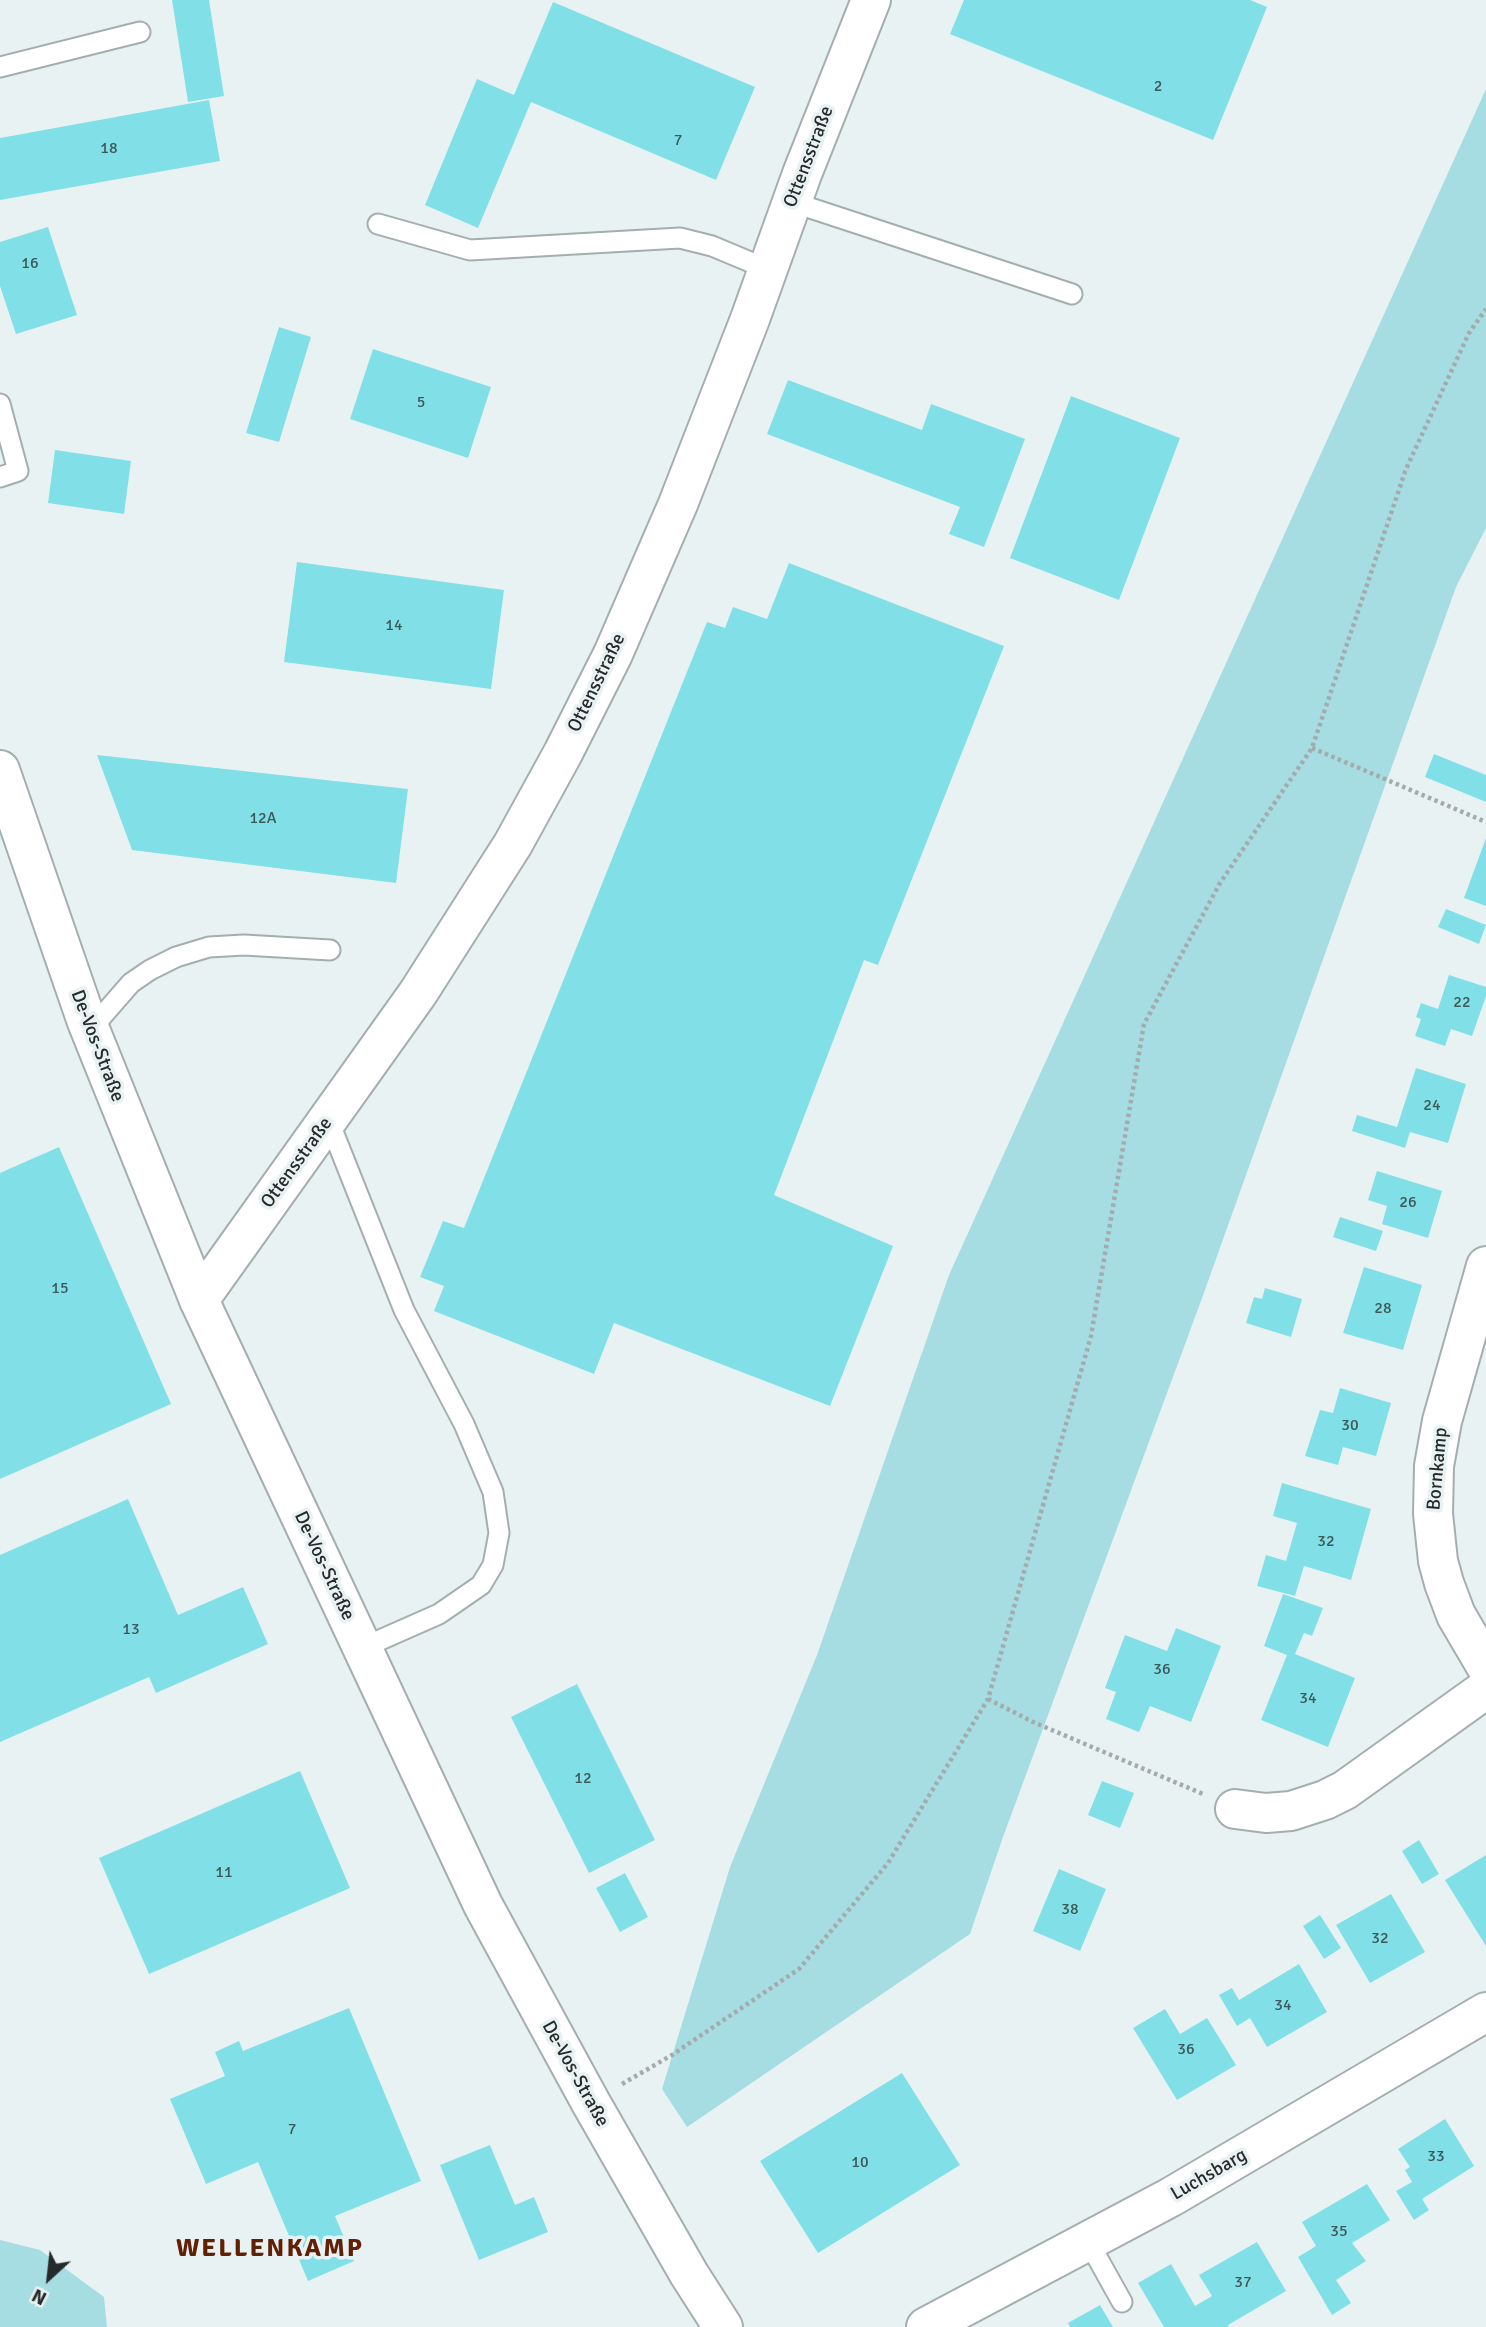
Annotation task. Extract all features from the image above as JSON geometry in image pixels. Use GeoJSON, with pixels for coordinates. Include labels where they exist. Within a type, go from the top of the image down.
{"type":"FeatureCollection","features":[{"type":"Feature","properties":{"kind":"street","name":"Ottensstraße"},"geometry":{"type":"LineString","coordinates":[[199,1300],[418,993],[513,844],[563,752],[612,654],[678,504],[871,0]]}},
{"type":"Feature","properties":{"kind":"street","name":"De-Vos-Straße"},"geometry":{"type":"LineString","coordinates":[[0,770],[90,1030],[199,1300],[483,1905],[591,2103],[689,2274],[723,2327]]}},
{"type":"Feature","properties":{"kind":"street","name":"Bornkamp"},"geometry":{"type":"LineString","coordinates":[[1486,1266],[1442,1421],[1434,1466],[1433,1514],[1438,1561],[1444,1583],[1456,1615],[1486,1666]]}},
{"type":"Feature","properties":{"kind":"street"},"geometry":{"type":"LineString","coordinates":[[1235,1809],[1266,1813],[1291,1811],[1325,1800],[1345,1790],[1486,1689]]}},
{"type":"Feature","properties":{"kind":"street","name":"Luchsbarg"},"geometry":{"type":"LineString","coordinates":[[926,2327],[1171,2197],[1486,2012]]}},
{"type":"Feature","properties":{"kind":"lane"},"geometry":{"type":"LineString","coordinates":[[0,67],[140,32]]}},
{"type":"Feature","properties":{"kind":"lane"},"geometry":{"type":"LineString","coordinates":[[792,202],[1072,294]]}},
{"type":"Feature","properties":{"kind":"lane"},"geometry":{"type":"LineString","coordinates":[[378,224],[470,250],[680,237],[712,246],[768,269]]}},
{"type":"Feature","properties":{"kind":"lane"},"geometry":{"type":"LineString","coordinates":[[0,404],[18,471],[0,477]]}},
{"type":"Feature","properties":{"kind":"lane"},"geometry":{"type":"LineString","coordinates":[[90,1030],[131,983],[176,957],[209,947],[244,945],[330,950]]}},
{"type":"Feature","properties":{"kind":"lane"},"geometry":{"type":"LineString","coordinates":[[328,1119],[404,1310],[464,1423],[493,1492],[499,1533],[493,1565],[481,1585],[439,1614],[362,1648]]}},
{"type":"Feature","properties":{"kind":"lane"},"geometry":{"type":"LineString","coordinates":[[1088,2241],[1122,2302]]}},
{"type":"Feature","properties":{"kind":"path"},"geometry":{"type":"LineString","coordinates":[[591,2103],[672,2055],[800,1969],[888,1863],[988,1699],[1091,1336],[1144,1024],[1220,883],[1312,748],[1406,469],[1469,333],[1486,309]]}},
{"type":"Feature","properties":{"kind":"path"},"geometry":{"type":"LineString","coordinates":[[1312,748],[1486,822]]}},
{"type":"Feature","properties":{"kind":"path"},"geometry":{"type":"LineString","coordinates":[[988,1699],[1033,1722],[1235,1809]]}},
{"type":"Feature","properties":{"kind":"shaded area"},"geometry":{"type":"Polygon","coordinates":[[[1486,89],[1486,528],[1456,587],[1201,1301],[1003,1837],[970,1934],[687,2127],[662,2089],[730,1867],[817,1655],[949,1275],[1486,89]]]}},
{"type":"Feature","properties":{"kind":"shaded area"},"geometry":{"type":"Polygon","coordinates":[[[0,2240],[40,2250],[104,2297],[107,2327],[0,2327],[0,2240]]]}},
{"type":"Feature","properties":{"kind":"building"},"geometry":{"type":"Polygon","coordinates":[[[172,0],[209,0],[224,96],[188,102],[172,0]]]}},
{"type":"Feature","properties":{"kind":"building"},"geometry":{"type":"Polygon","coordinates":[[[964,0],[1250,0],[1267,7],[1213,140],[950,34],[964,0]]]}},
{"type":"Feature","properties":{"kind":"building"},"geometry":{"type":"Polygon","coordinates":[[[553,2],[755,87],[716,180],[531,102],[478,228],[425,205],[477,79],[514,95],[553,2]]]}},
{"type":"Feature","properties":{"kind":"building"},"geometry":{"type":"Polygon","coordinates":[[[209,100],[220,161],[0,200],[0,138],[209,100]]]}},
{"type":"Feature","properties":{"kind":"building"},"geometry":{"type":"Polygon","coordinates":[[[48,227],[77,315],[16,334],[0,286],[0,242],[48,227]]]}},
{"type":"Feature","properties":{"kind":"building"},"geometry":{"type":"Polygon","coordinates":[[[279,327],[311,337],[279,442],[246,433],[279,327]]]}},
{"type":"Feature","properties":{"kind":"building"},"geometry":{"type":"Polygon","coordinates":[[[373,349],[491,387],[468,458],[350,419],[373,349]]]}},
{"type":"Feature","properties":{"kind":"building"},"geometry":{"type":"Polygon","coordinates":[[[788,380],[922,430],[931,404],[1025,439],[984,547],[949,534],[960,507],[767,434],[788,380]]]}},
{"type":"Feature","properties":{"kind":"building"},"geometry":{"type":"Polygon","coordinates":[[[1071,396],[1180,438],[1119,600],[1010,558],[1071,396]]]}},
{"type":"Feature","properties":{"kind":"building"},"geometry":{"type":"Polygon","coordinates":[[[55,450],[131,461],[124,514],[48,503],[55,450]]]}},
{"type":"Feature","properties":{"kind":"building"},"geometry":{"type":"Polygon","coordinates":[[[297,562],[504,590],[491,689],[284,662],[297,562]]]}},
{"type":"Feature","properties":{"kind":"building"},"geometry":{"type":"Polygon","coordinates":[[[789,563],[1004,646],[878,965],[864,960],[774,1195],[893,1246],[830,1406],[614,1323],[594,1374],[434,1311],[444,1286],[420,1277],[443,1221],[464,1228],[707,622],[725,628],[733,607],[767,619],[789,563]]]}},
{"type":"Feature","properties":{"kind":"building"},"geometry":{"type":"Polygon","coordinates":[[[1434,754],[1486,775],[1486,802],[1425,777],[1434,754]]]}},
{"type":"Feature","properties":{"kind":"building"},"geometry":{"type":"Polygon","coordinates":[[[97,755],[408,789],[396,883],[132,850],[97,755]]]}},
{"type":"Feature","properties":{"kind":"building"},"geometry":{"type":"Polygon","coordinates":[[[1486,838],[1486,906],[1464,898],[1486,838]]]}},
{"type":"Feature","properties":{"kind":"building"},"geometry":{"type":"Polygon","coordinates":[[[1446,909],[1486,925],[1479,944],[1438,927],[1446,909]]]}},
{"type":"Feature","properties":{"kind":"building"},"geometry":{"type":"Polygon","coordinates":[[[1449,975],[1486,987],[1486,996],[1472,1036],[1451,1029],[1445,1046],[1415,1036],[1421,1019],[1416,1017],[1421,1003],[1438,1009],[1449,975]]]}},
{"type":"Feature","properties":{"kind":"building"},"geometry":{"type":"Polygon","coordinates":[[[1416,1068],[1466,1084],[1448,1143],[1410,1132],[1405,1148],[1352,1131],[1357,1115],[1397,1127],[1416,1068]]]}},
{"type":"Feature","properties":{"kind":"building"},"geometry":{"type":"Polygon","coordinates":[[[59,1147],[171,1404],[0,1479],[0,1173],[59,1147]]]}},
{"type":"Feature","properties":{"kind":"building"},"geometry":{"type":"Polygon","coordinates":[[[1377,1171],[1442,1191],[1428,1238],[1382,1224],[1387,1206],[1368,1200],[1377,1171]]]}},
{"type":"Feature","properties":{"kind":"building"},"geometry":{"type":"Polygon","coordinates":[[[1340,1217],[1383,1231],[1376,1251],[1333,1237],[1340,1217]]]}},
{"type":"Feature","properties":{"kind":"building"},"geometry":{"type":"Polygon","coordinates":[[[1364,1267],[1422,1285],[1403,1350],[1343,1333],[1364,1267]]]}},
{"type":"Feature","properties":{"kind":"building"},"geometry":{"type":"Polygon","coordinates":[[[1265,1288],[1302,1299],[1291,1337],[1246,1323],[1254,1297],[1262,1299],[1265,1288]]]}},
{"type":"Feature","properties":{"kind":"building"},"geometry":{"type":"Polygon","coordinates":[[[1340,1388],[1391,1403],[1376,1456],[1343,1447],[1338,1465],[1305,1456],[1320,1410],[1333,1413],[1340,1388]]]}},
{"type":"Feature","properties":{"kind":"building"},"geometry":{"type":"Polygon","coordinates":[[[1282,1483],[1371,1509],[1351,1580],[1304,1566],[1295,1596],[1257,1586],[1266,1555],[1286,1561],[1297,1523],[1273,1516],[1282,1483]]]}},
{"type":"Feature","properties":{"kind":"building"},"geometry":{"type":"Polygon","coordinates":[[[128,1499],[178,1615],[243,1587],[268,1644],[156,1693],[149,1677],[0,1742],[0,1555],[128,1499]]]}},
{"type":"Feature","properties":{"kind":"building"},"geometry":{"type":"Polygon","coordinates":[[[1283,1594],[1323,1608],[1312,1636],[1304,1633],[1295,1654],[1355,1678],[1328,1747],[1261,1720],[1287,1655],[1264,1646],[1283,1594]]]}},
{"type":"Feature","properties":{"kind":"building"},"geometry":{"type":"Polygon","coordinates":[[[1176,1628],[1221,1646],[1191,1722],[1150,1706],[1139,1732],[1106,1719],[1116,1692],[1105,1688],[1125,1635],[1167,1651],[1176,1628]]]}},
{"type":"Feature","properties":{"kind":"building"},"geometry":{"type":"Polygon","coordinates":[[[577,1684],[655,1840],[589,1873],[511,1717],[577,1684]]]}},
{"type":"Feature","properties":{"kind":"building"},"geometry":{"type":"Polygon","coordinates":[[[300,1771],[350,1888],[149,1974],[99,1858],[300,1771]]]}},
{"type":"Feature","properties":{"kind":"building"},"geometry":{"type":"Polygon","coordinates":[[[1102,1781],[1134,1793],[1120,1828],[1088,1815],[1102,1781]]]}},
{"type":"Feature","properties":{"kind":"building"},"geometry":{"type":"Polygon","coordinates":[[[1419,1840],[1439,1874],[1422,1884],[1402,1851],[1419,1840]]]}},
{"type":"Feature","properties":{"kind":"building"},"geometry":{"type":"Polygon","coordinates":[[[1486,1855],[1486,1946],[1445,1880],[1486,1855]]]}},
{"type":"Feature","properties":{"kind":"building"},"geometry":{"type":"Polygon","coordinates":[[[1059,1869],[1106,1889],[1080,1951],[1033,1931],[1059,1869]]]}},
{"type":"Feature","properties":{"kind":"building"},"geometry":{"type":"Polygon","coordinates":[[[625,1873],[648,1917],[620,1932],[596,1888],[625,1873]]]}},
{"type":"Feature","properties":{"kind":"building"},"geometry":{"type":"Polygon","coordinates":[[[1391,1894],[1425,1952],[1370,1983],[1336,1925],[1391,1894]]]}},
{"type":"Feature","properties":{"kind":"building"},"geometry":{"type":"Polygon","coordinates":[[[1320,1915],[1341,1948],[1324,1959],[1303,1926],[1320,1915]]]}},
{"type":"Feature","properties":{"kind":"building"},"geometry":{"type":"Polygon","coordinates":[[[1299,1964],[1327,2012],[1267,2047],[1250,2018],[1237,2026],[1219,1995],[1232,1988],[1239,2000],[1299,1964]]]}},
{"type":"Feature","properties":{"kind":"building"},"geometry":{"type":"Polygon","coordinates":[[[349,2008],[421,2181],[335,2216],[354,2261],[308,2281],[258,2162],[206,2184],[170,2099],[225,2076],[215,2052],[239,2041],[243,2051],[349,2008]]]}},
{"type":"Feature","properties":{"kind":"building"},"geometry":{"type":"Polygon","coordinates":[[[1165,2009],[1180,2034],[1207,2018],[1236,2065],[1177,2100],[1133,2028],[1165,2009]]]}},
{"type":"Feature","properties":{"kind":"building"},"geometry":{"type":"Polygon","coordinates":[[[902,2073],[960,2165],[818,2253],[760,2161],[902,2073]]]}},
{"type":"Feature","properties":{"kind":"building"},"geometry":{"type":"Polygon","coordinates":[[[1445,2119],[1474,2166],[1422,2199],[1429,2210],[1414,2220],[1396,2191],[1412,2182],[1405,2170],[1410,2167],[1398,2149],[1445,2119]]]}},
{"type":"Feature","properties":{"kind":"building"},"geometry":{"type":"Polygon","coordinates":[[[490,2145],[515,2205],[534,2197],[548,2232],[479,2260],[440,2165],[490,2145]]]}},
{"type":"Feature","properties":{"kind":"building"},"geometry":{"type":"Polygon","coordinates":[[[1367,2184],[1390,2220],[1352,2243],[1366,2261],[1336,2280],[1351,2303],[1332,2315],[1298,2257],[1316,2246],[1302,2222],[1367,2184]]]}},
{"type":"Feature","properties":{"kind":"building"},"geometry":{"type":"Polygon","coordinates":[[[1257,2242],[1286,2291],[1228,2325],[1229,2327],[1164,2327],[1138,2283],[1171,2264],[1195,2306],[1212,2296],[1199,2275],[1257,2242]]]}},
{"type":"Feature","properties":{"kind":"building"},"geometry":{"type":"Polygon","coordinates":[[[1100,2305],[1113,2327],[1070,2327],[1068,2323],[1100,2305]]]}},
{"type":"Feature","properties":{"kind":"district","name":"WELLENKAMP"},"geometry":{"type":"Point","coordinates":[270,2249]}}]}
